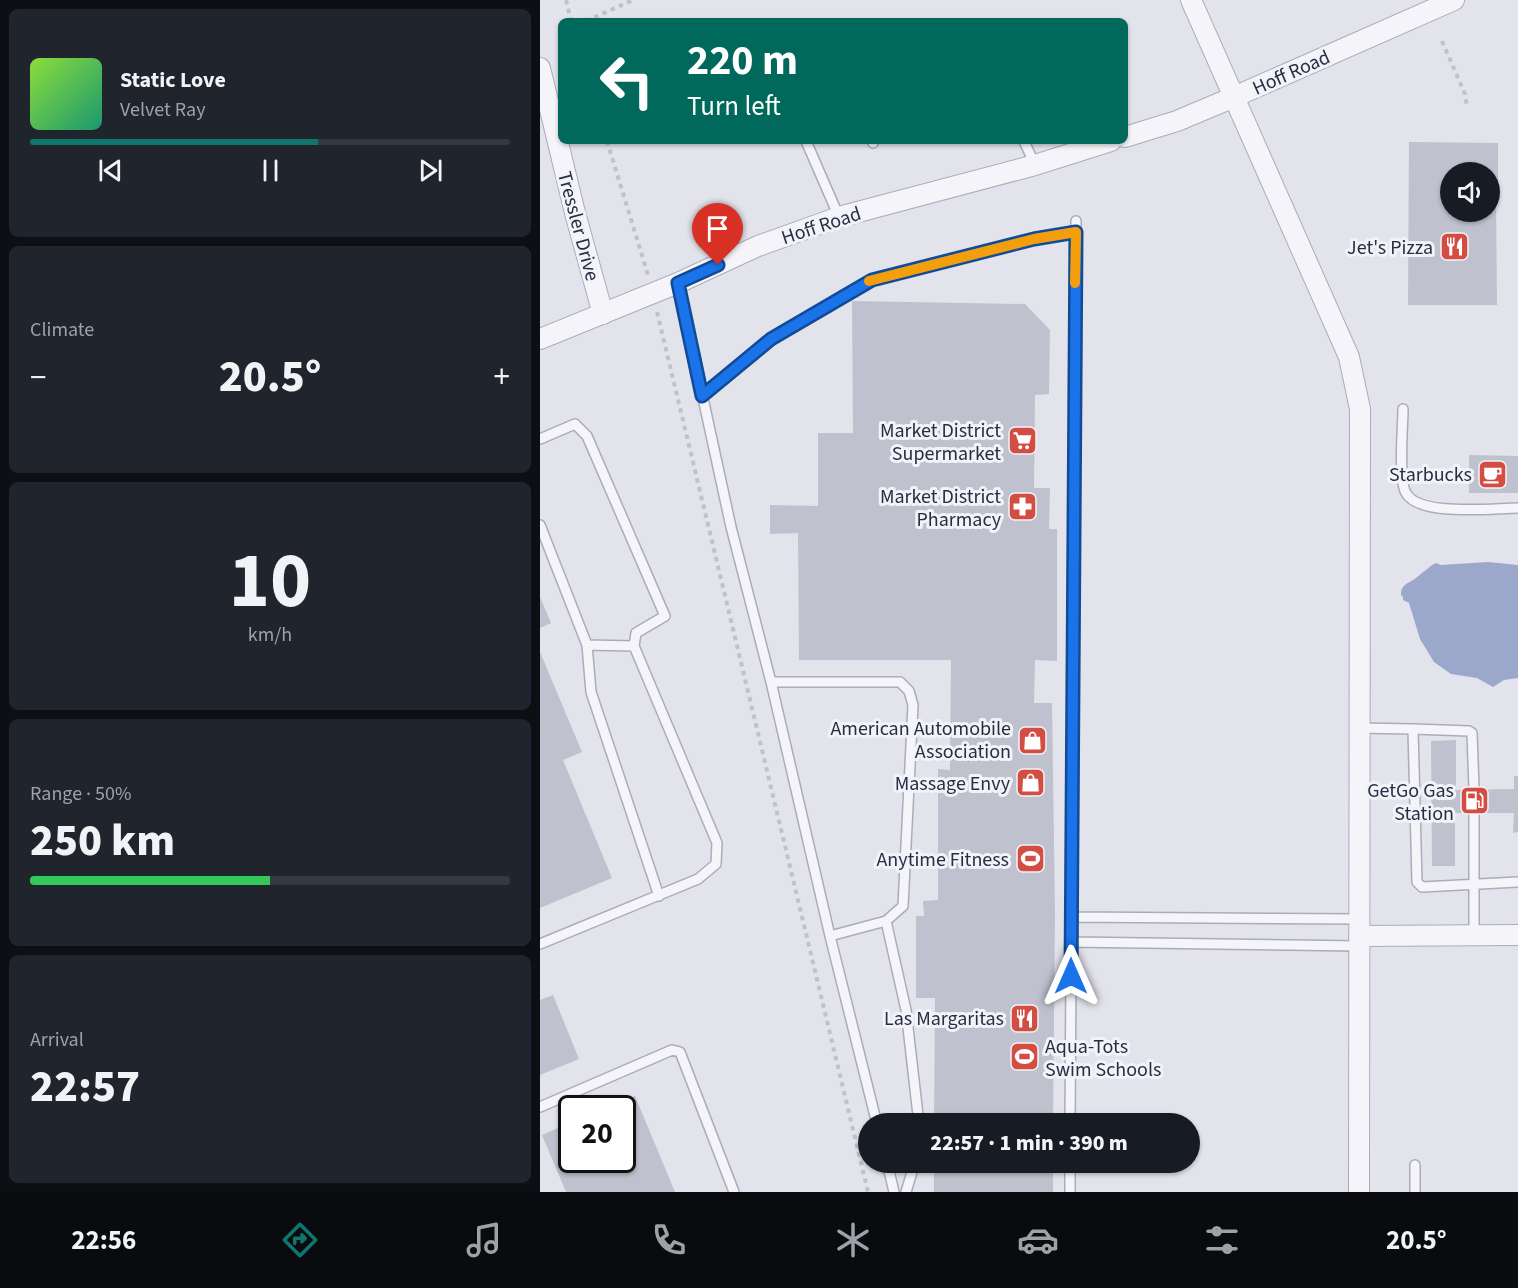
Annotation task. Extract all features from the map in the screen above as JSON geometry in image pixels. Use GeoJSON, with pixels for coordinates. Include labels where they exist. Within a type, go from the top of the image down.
{"type":"FeatureCollection","features":[{"type":"Feature","properties":{"kind":"street"},"geometry":{"type":"LineString","coordinates":[[1191,0],[1349,357],[1360,409],[1359,1192]]}},
{"type":"Feature","properties":{"kind":"street","name":"Hoff Road"},"geometry":{"type":"LineString","coordinates":[[1128,136],[1177,121],[1454,0]]}},
{"type":"Feature","properties":{"kind":"street","name":"Tressler Drive"},"geometry":{"type":"LineString","coordinates":[[540,68],[574,213],[603,314]]}},
{"type":"Feature","properties":{"kind":"street","name":"Hoff Road"},"geometry":{"type":"LineString","coordinates":[[540,339],[678,283],[758,246],[839,217],[1035,165],[1102,144]]}},
{"type":"Feature","properties":{"kind":"street"},"geometry":{"type":"LineString","coordinates":[[1359,934],[1518,935]]}},
{"type":"Feature","properties":{"kind":"lane"},"geometry":{"type":"LineString","coordinates":[[807,144],[839,217]]}},
{"type":"Feature","properties":{"kind":"lane"},"geometry":{"type":"LineString","coordinates":[[1025,144],[1035,165]]}},
{"type":"Feature","properties":{"kind":"lane"},"geometry":{"type":"LineString","coordinates":[[1070,1113],[1076,221]]}},
{"type":"Feature","properties":{"kind":"lane"},"geometry":{"type":"LineString","coordinates":[[702,396],[771,339],[872,280],[1034,239],[1076,232]]}},
{"type":"Feature","properties":{"kind":"lane"},"geometry":{"type":"LineString","coordinates":[[678,283],[731,527],[771,682],[874,1113]]}},
{"type":"Feature","properties":{"kind":"lane"},"geometry":{"type":"LineString","coordinates":[[1403,409],[1402,480],[1406,493],[1416,503],[1433,509],[1518,508]]}},
{"type":"Feature","properties":{"kind":"lane"},"geometry":{"type":"LineString","coordinates":[[540,439],[575,424],[587,436],[665,616],[636,633],[634,646],[717,843],[716,864],[698,879],[540,944]]}},
{"type":"Feature","properties":{"kind":"lane"},"geometry":{"type":"LineString","coordinates":[[540,525],[587,645],[591,692],[659,896]]}},
{"type":"Feature","properties":{"kind":"lane"},"geometry":{"type":"LineString","coordinates":[[587,645],[634,646]]}},
{"type":"Feature","properties":{"kind":"lane"},"geometry":{"type":"LineString","coordinates":[[771,682],[900,682],[909,691],[913,705],[903,906],[886,921],[830,936]]}},
{"type":"Feature","properties":{"kind":"lane"},"geometry":{"type":"LineString","coordinates":[[1359,728],[1469,731],[1472,733],[1474,789]]}},
{"type":"Feature","properties":{"kind":"lane"},"geometry":{"type":"LineString","coordinates":[[1413,729],[1417,882],[1422,887],[1518,882]]}},
{"type":"Feature","properties":{"kind":"lane"},"geometry":{"type":"LineString","coordinates":[[1473,813],[1474,935]]}},
{"type":"Feature","properties":{"kind":"lane"},"geometry":{"type":"LineString","coordinates":[[1072,917],[1359,934]]}},
{"type":"Feature","properties":{"kind":"lane"},"geometry":{"type":"LineString","coordinates":[[886,921],[906,1010],[919,1113]]}},
{"type":"Feature","properties":{"kind":"lane"},"geometry":{"type":"LineString","coordinates":[[1071,942],[1359,934]]}},
{"type":"Feature","properties":{"kind":"lane"},"geometry":{"type":"LineString","coordinates":[[540,1107],[672,1050],[680,1052],[734,1192]]}},
{"type":"Feature","properties":{"kind":"lane"},"geometry":{"type":"LineString","coordinates":[[1415,1165],[1415,1192]]}},
{"type":"Feature","properties":{"kind":"lane"},"geometry":{"type":"LineString","coordinates":[[890,1173],[894,1192]]}},
{"type":"Feature","properties":{"kind":"lane"},"geometry":{"type":"LineString","coordinates":[[906,1192],[912,1173]]}},
{"type":"Feature","properties":{"kind":"lane"},"geometry":{"type":"LineString","coordinates":[[1070,1173],[1070,1192]]}},
{"type":"Feature","properties":{"kind":"path"},"geometry":{"type":"LineString","coordinates":[[566,0],[570,18]]}},
{"type":"Feature","properties":{"kind":"path"},"geometry":{"type":"LineString","coordinates":[[593,18],[633,0]]}},
{"type":"Feature","properties":{"kind":"path"},"geometry":{"type":"LineString","coordinates":[[1442,41],[1465,94],[1467,107]]}},
{"type":"Feature","properties":{"kind":"path"},"geometry":{"type":"LineString","coordinates":[[608,144],[648,275]]}},
{"type":"Feature","properties":{"kind":"path"},"geometry":{"type":"LineString","coordinates":[[662,334],[868,1192]]}},
{"type":"Feature","properties":{"kind":"water"},"geometry":{"type":"Polygon","coordinates":[[[1488,562],[1518,565],[1518,678],[1504,680],[1493,687],[1477,678],[1451,674],[1434,662],[1420,639],[1409,603],[1403,600],[1401,595],[1406,585],[1436,563],[1441,565],[1488,562]]]}},
{"type":"Feature","properties":{"kind":"building"},"geometry":{"type":"Polygon","coordinates":[[[1409,142],[1498,143],[1498,162],[1440,162],[1440,222],[1496,222],[1497,305],[1408,305],[1409,142]]]}},
{"type":"Feature","properties":{"kind":"building"},"geometry":{"type":"Polygon","coordinates":[[[852,301],[1025,304],[1050,330],[1049,394],[1035,395],[1034,488],[1050,488],[1049,529],[1057,529],[1057,661],[1035,660],[1034,703],[1052,703],[1055,914],[1053,1113],[934,1113],[935,998],[916,998],[916,916],[924,916],[923,901],[938,900],[938,769],[950,770],[951,660],[799,660],[798,533],[770,534],[770,505],[818,506],[818,433],[853,433],[852,301]]]}},
{"type":"Feature","properties":{"kind":"building","name":"Starbucks"},"geometry":{"type":"Polygon","coordinates":[[[1469,455],[1518,456],[1518,493],[1469,493],[1469,455]]]}},
{"type":"Feature","properties":{"kind":"building"},"geometry":{"type":"Polygon","coordinates":[[[540,597],[551,623],[540,628],[540,597]]]}},
{"type":"Feature","properties":{"kind":"building"},"geometry":{"type":"Polygon","coordinates":[[[540,652],[582,752],[563,760],[612,878],[540,908],[540,652]]]}},
{"type":"Feature","properties":{"kind":"building","name":"GetGo Gas Station"},"geometry":{"type":"Polygon","coordinates":[[[1456,740],[1456,790],[1514,789],[1514,776],[1518,776],[1518,832],[1513,833],[1514,813],[1455,813],[1455,866],[1432,866],[1431,741],[1456,740]]]}},
{"type":"Feature","properties":{"kind":"building"},"geometry":{"type":"Polygon","coordinates":[[[553,995],[579,1059],[540,1075],[540,1000],[553,995]]]}},
{"type":"Feature","properties":{"kind":"building"},"geometry":{"type":"Polygon","coordinates":[[[636,1098],[675,1192],[566,1192],[558,1173],[636,1173],[636,1098]]]}},
{"type":"Feature","properties":{"kind":"building"},"geometry":{"type":"Polygon","coordinates":[[[558,1128],[558,1173],[542,1135],[558,1128]]]}},
{"type":"Feature","properties":{"kind":"building"},"geometry":{"type":"Polygon","coordinates":[[[934,1173],[1053,1173],[1053,1192],[934,1192],[934,1173]]]}},
{"type":"Feature","properties":{"kind":"slow traffic"},"geometry":{"type":"LineString","coordinates":[[869,281],[1034,239],[1076,232],[1075,283]]}},
{"type":"Feature","properties":{"kind":"place","name":"Jet's Pizza"},"geometry":{"type":"Point","coordinates":[1454,247]}},
{"type":"Feature","properties":{"kind":"place","name":"Market District Supermarket"},"geometry":{"type":"Point","coordinates":[1022,441]}},
{"type":"Feature","properties":{"kind":"place","name":"Starbucks"},"geometry":{"type":"Point","coordinates":[1493,474]}},
{"type":"Feature","properties":{"kind":"place","name":"Market District Pharmacy"},"geometry":{"type":"Point","coordinates":[1022,507]}},
{"type":"Feature","properties":{"kind":"place","name":"American Automobile Association"},"geometry":{"type":"Point","coordinates":[1032,740]}},
{"type":"Feature","properties":{"kind":"place","name":"Massage Envy"},"geometry":{"type":"Point","coordinates":[1031,783]}},
{"type":"Feature","properties":{"kind":"place","name":"GetGo Gas Station"},"geometry":{"type":"Point","coordinates":[1475,801]}},
{"type":"Feature","properties":{"kind":"place","name":"Anytime Fitness"},"geometry":{"type":"Point","coordinates":[1030,859]}},
{"type":"Feature","properties":{"kind":"place","name":"Las Margaritas"},"geometry":{"type":"Point","coordinates":[1025,1018]}},
{"type":"Feature","properties":{"kind":"place","name":"Aqua-Tots Swim Schools"},"geometry":{"type":"Point","coordinates":[1024,1057]}},
{"type":"Feature","properties":{"kind":"route"},"geometry":{"type":"LineString","coordinates":[[718,265],[678,283],[702,396],[771,339],[872,280],[1034,239],[1076,232],[1071,976]]}}]}
